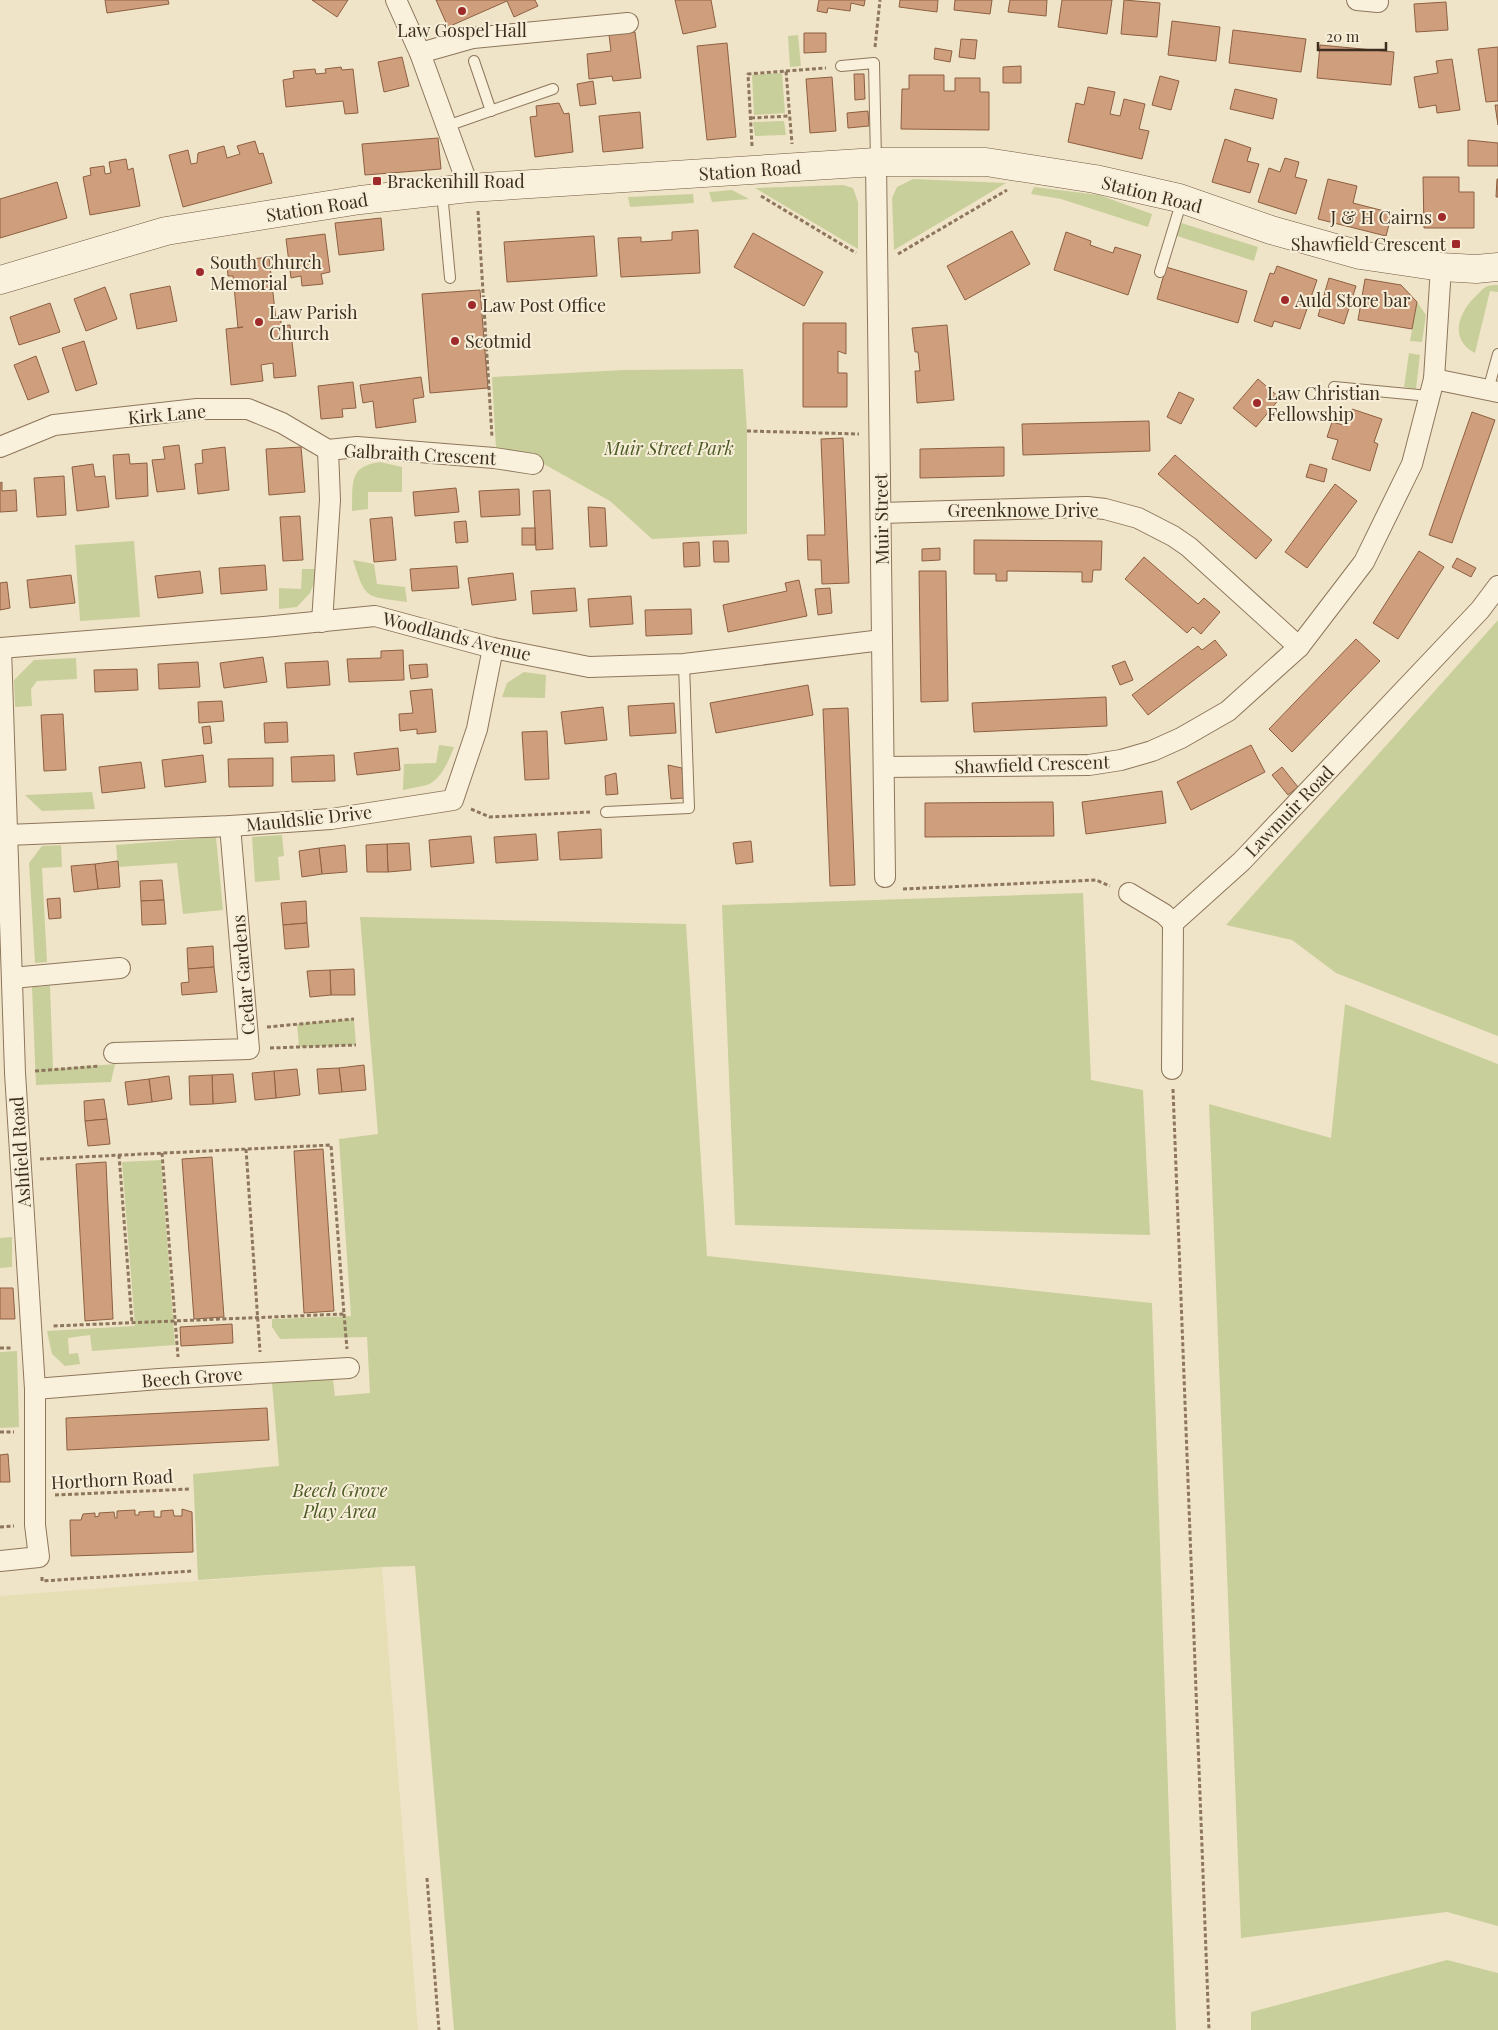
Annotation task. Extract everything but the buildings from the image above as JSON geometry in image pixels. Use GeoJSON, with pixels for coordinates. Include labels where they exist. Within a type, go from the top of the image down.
{"type":"FeatureCollection","features":[{"type":"Feature","properties":{"kind":"main road","name":"Station Road"},"geometry":{"type":"LineString","coordinates":[[0,280],[166,231],[360,200],[473,188],[754,181],[793,167],[876,162],[986,162],[1094,179],[1182,199],[1271,230],[1360,255],[1441,267],[1476,269],[1498,267]]}},
{"type":"Feature","properties":{"kind":"street"},"geometry":{"type":"LineString","coordinates":[[396,0],[420,53],[447,126],[473,188]]}},
{"type":"Feature","properties":{"kind":"street"},"geometry":{"type":"LineString","coordinates":[[1356,0],[1378,2]]}},
{"type":"Feature","properties":{"kind":"street"},"geometry":{"type":"LineString","coordinates":[[420,53],[473,38],[628,23]]}},
{"type":"Feature","properties":{"kind":"street","name":"Muir Street"},"geometry":{"type":"LineString","coordinates":[[876,162],[885,877]]}},
{"type":"Feature","properties":{"kind":"street","name":"Shawfield Crescent"},"geometry":{"type":"LineString","coordinates":[[884,767],[1089,765],[1121,760],[1152,751],[1205,726],[1249,693],[1298,647],[1364,562],[1412,464],[1432,387],[1441,267]]}},
{"type":"Feature","properties":{"kind":"street"},"geometry":{"type":"LineString","coordinates":[[1432,387],[1493,391]]}},
{"type":"Feature","properties":{"kind":"street","name":"Kirk Lane"},"geometry":{"type":"LineString","coordinates":[[0,447],[54,425],[197,409],[248,409],[282,423],[328,450]]}},
{"type":"Feature","properties":{"kind":"street","name":"Galbraith Crescent"},"geometry":{"type":"LineString","coordinates":[[322,622],[330,500],[328,450],[357,447],[494,458],[533,464]]}},
{"type":"Feature","properties":{"kind":"street","name":"Greenknowe Drive"},"geometry":{"type":"LineString","coordinates":[[880,513],[1087,507],[1138,518],[1156,526],[1189,547],[1298,647]]}},
{"type":"Feature","properties":{"kind":"street","name":"Lawmuir Road"},"geometry":{"type":"LineString","coordinates":[[1173,924],[1242,861],[1480,610],[1498,586]]}},
{"type":"Feature","properties":{"kind":"street","name":"Woodlands Avenue"},"geometry":{"type":"LineString","coordinates":[[0,648],[375,616],[493,648],[589,667],[684,664],[882,640]]}},
{"type":"Feature","properties":{"kind":"street","name":"Ashfield Road"},"geometry":{"type":"LineString","coordinates":[[0,648],[15,1073],[35,1388],[35,1496],[39,1557]]}},
{"type":"Feature","properties":{"kind":"street"},"geometry":{"type":"LineString","coordinates":[[453,800],[477,729],[493,648]]}},
{"type":"Feature","properties":{"kind":"street","name":"Mauldslie Drive"},"geometry":{"type":"LineString","coordinates":[[7,835],[230,826],[331,819],[453,800]]}},
{"type":"Feature","properties":{"kind":"street","name":"Cedar Gardens"},"geometry":{"type":"LineString","coordinates":[[114,1052],[250,1049],[230,826]]}},
{"type":"Feature","properties":{"kind":"street"},"geometry":{"type":"LineString","coordinates":[[1129,893],[1164,914],[1173,924],[1172,1070]]}},
{"type":"Feature","properties":{"kind":"street"},"geometry":{"type":"LineString","coordinates":[[12,978],[120,968]]}},
{"type":"Feature","properties":{"kind":"street","name":"Beech Grove"},"geometry":{"type":"LineString","coordinates":[[35,1388],[179,1377],[349,1368]]}},
{"type":"Feature","properties":{"kind":"street"},"geometry":{"type":"LineString","coordinates":[[0,1560],[39,1557]]}},
{"type":"Feature","properties":{"kind":"lane"},"geometry":{"type":"LineString","coordinates":[[474,61],[490,111]]}},
{"type":"Feature","properties":{"kind":"lane"},"geometry":{"type":"LineString","coordinates":[[841,66],[874,63],[876,162]]}},
{"type":"Feature","properties":{"kind":"lane"},"geometry":{"type":"LineString","coordinates":[[447,126],[553,89]]}},
{"type":"Feature","properties":{"kind":"lane"},"geometry":{"type":"LineString","coordinates":[[442,191],[450,278]]}},
{"type":"Feature","properties":{"kind":"lane"},"geometry":{"type":"LineString","coordinates":[[1160,272],[1182,199]]}},
{"type":"Feature","properties":{"kind":"lane"},"geometry":{"type":"LineString","coordinates":[[1493,391],[1498,354]]}},
{"type":"Feature","properties":{"kind":"lane"},"geometry":{"type":"LineString","coordinates":[[1334,387],[1432,387]]}},
{"type":"Feature","properties":{"kind":"lane"},"geometry":{"type":"LineString","coordinates":[[606,812],[689,808],[684,664]]}},
{"type":"Feature","properties":{"kind":"path"},"geometry":{"type":"LineString","coordinates":[[874,63],[880,0]]}},
{"type":"Feature","properties":{"kind":"path"},"geometry":{"type":"LineString","coordinates":[[841,66],[748,74],[754,181],[877,266],[1040,170]]}},
{"type":"Feature","properties":{"kind":"path"},"geometry":{"type":"LineString","coordinates":[[786,71],[793,167]]}},
{"type":"Feature","properties":{"kind":"path"},"geometry":{"type":"LineString","coordinates":[[751,118],[789,116]]}},
{"type":"Feature","properties":{"kind":"path"},"geometry":{"type":"LineString","coordinates":[[473,188],[494,458]]}},
{"type":"Feature","properties":{"kind":"path"},"geometry":{"type":"LineString","coordinates":[[747,431],[880,435]]}},
{"type":"Feature","properties":{"kind":"path"},"geometry":{"type":"LineString","coordinates":[[453,800],[490,817],[606,812]]}},
{"type":"Feature","properties":{"kind":"path"},"geometry":{"type":"LineString","coordinates":[[885,877],[901,889],[1096,880],[1129,893]]}},
{"type":"Feature","properties":{"kind":"path"},"geometry":{"type":"LineString","coordinates":[[247,1028],[354,1020]]}},
{"type":"Feature","properties":{"kind":"path"},"geometry":{"type":"LineString","coordinates":[[250,1049],[356,1045]]}},
{"type":"Feature","properties":{"kind":"path"},"geometry":{"type":"LineString","coordinates":[[15,1073],[115,1064],[114,1052]]}},
{"type":"Feature","properties":{"kind":"path"},"geometry":{"type":"LineString","coordinates":[[1172,1070],[1209,2030]]}},
{"type":"Feature","properties":{"kind":"path"},"geometry":{"type":"LineString","coordinates":[[20,1160],[330,1145],[349,1368]]}},
{"type":"Feature","properties":{"kind":"path"},"geometry":{"type":"LineString","coordinates":[[246,1148],[261,1372]]}},
{"type":"Feature","properties":{"kind":"path"},"geometry":{"type":"LineString","coordinates":[[162,1153],[179,1377]]}},
{"type":"Feature","properties":{"kind":"path"},"geometry":{"type":"LineString","coordinates":[[118,1155],[132,1323]]}},
{"type":"Feature","properties":{"kind":"path"},"geometry":{"type":"LineString","coordinates":[[31,1327],[344,1314]]}},
{"type":"Feature","properties":{"kind":"path","name":"Horthorn Road"},"geometry":{"type":"LineString","coordinates":[[35,1496],[190,1489]]}},
{"type":"Feature","properties":{"kind":"path"},"geometry":{"type":"LineString","coordinates":[[39,1557],[42,1581],[193,1571]]}},
{"type":"Feature","properties":{"kind":"path"},"geometry":{"type":"LineString","coordinates":[[427,1878],[439,2030]]}},
{"type":"Feature","properties":{"kind":"shaded area"},"geometry":{"type":"Polygon","coordinates":[[[382,1567],[418,2030],[0,2030],[0,1596],[382,1567]]]}},
{"type":"Feature","properties":{"kind":"green space"},"geometry":{"type":"Polygon","coordinates":[[[798,35],[801,66],[790,67],[788,36],[798,35]]]}},
{"type":"Feature","properties":{"kind":"green space"},"geometry":{"type":"Polygon","coordinates":[[[782,73],[785,113],[754,115],[752,75],[782,73]]]}},
{"type":"Feature","properties":{"kind":"green space"},"geometry":{"type":"Polygon","coordinates":[[[784,121],[786,135],[755,136],[753,122],[784,121]]]}},
{"type":"Feature","properties":{"kind":"green space"},"geometry":{"type":"Polygon","coordinates":[[[913,179],[1006,183],[894,250],[892,198],[897,187],[913,179]]]}},
{"type":"Feature","properties":{"kind":"green space"},"geometry":{"type":"Polygon","coordinates":[[[843,185],[853,188],[858,202],[858,249],[755,188],[843,185]]]}},
{"type":"Feature","properties":{"kind":"green space"},"geometry":{"type":"Polygon","coordinates":[[[1034,187],[1099,195],[1152,214],[1148,227],[1061,199],[1031,194],[1034,187]]]}},
{"type":"Feature","properties":{"kind":"green space"},"geometry":{"type":"Polygon","coordinates":[[[732,190],[749,199],[712,202],[709,192],[732,190]]]}},
{"type":"Feature","properties":{"kind":"green space"},"geometry":{"type":"Polygon","coordinates":[[[693,194],[694,203],[630,207],[628,197],[693,194]]]}},
{"type":"Feature","properties":{"kind":"green space"},"geometry":{"type":"Polygon","coordinates":[[[1178,222],[1258,247],[1254,261],[1174,235],[1178,222]]]}},
{"type":"Feature","properties":{"kind":"green space"},"geometry":{"type":"Polygon","coordinates":[[[1498,285],[1498,292],[1490,291],[1475,353],[1461,340],[1459,325],[1461,317],[1465,309],[1483,289],[1498,285]]]}},
{"type":"Feature","properties":{"kind":"green space"},"geometry":{"type":"Polygon","coordinates":[[[1417,302],[1426,315],[1422,342],[1410,341],[1417,302]]]}},
{"type":"Feature","properties":{"kind":"green space"},"geometry":{"type":"Polygon","coordinates":[[[1409,353],[1420,355],[1416,389],[1404,387],[1409,353]]]}},
{"type":"Feature","properties":{"kind":"green space","name":"Muir Street Park"},"geometry":{"type":"Polygon","coordinates":[[[743,369],[747,431],[747,534],[652,539],[610,501],[533,458],[496,449],[492,377],[623,370],[743,369]]]}},
{"type":"Feature","properties":{"kind":"green space"},"geometry":{"type":"Polygon","coordinates":[[[380,462],[402,467],[402,492],[368,492],[368,509],[352,511],[353,485],[357,472],[370,464],[380,462]]]}},
{"type":"Feature","properties":{"kind":"green space"},"geometry":{"type":"Polygon","coordinates":[[[134,541],[140,617],[80,621],[75,545],[134,541]]]}},
{"type":"Feature","properties":{"kind":"green space"},"geometry":{"type":"Polygon","coordinates":[[[353,560],[374,564],[377,584],[405,587],[407,602],[383,599],[370,594],[361,583],[353,560]]]}},
{"type":"Feature","properties":{"kind":"green space"},"geometry":{"type":"Polygon","coordinates":[[[302,569],[320,569],[310,593],[297,607],[279,609],[279,588],[301,589],[302,569]]]}},
{"type":"Feature","properties":{"kind":"green space"},"geometry":{"type":"Polygon","coordinates":[[[1498,620],[1498,1036],[1336,973],[1292,940],[1226,925],[1498,620]]]}},
{"type":"Feature","properties":{"kind":"green space"},"geometry":{"type":"Polygon","coordinates":[[[76,658],[77,679],[37,681],[31,689],[32,706],[15,707],[14,680],[34,660],[76,658]]]}},
{"type":"Feature","properties":{"kind":"green space"},"geometry":{"type":"Polygon","coordinates":[[[524,672],[546,675],[545,698],[502,697],[507,683],[524,672]]]}},
{"type":"Feature","properties":{"kind":"green space"},"geometry":{"type":"Polygon","coordinates":[[[439,745],[454,747],[447,763],[436,779],[427,785],[403,790],[404,764],[436,763],[439,745]]]}},
{"type":"Feature","properties":{"kind":"green space"},"geometry":{"type":"Polygon","coordinates":[[[92,792],[95,809],[42,811],[25,795],[92,792]]]}},
{"type":"Feature","properties":{"kind":"green space"},"geometry":{"type":"Polygon","coordinates":[[[282,835],[284,856],[278,857],[280,880],[255,882],[252,837],[282,835]]]}},
{"type":"Feature","properties":{"kind":"green space"},"geometry":{"type":"Polygon","coordinates":[[[216,837],[223,910],[183,914],[177,863],[118,867],[116,845],[216,837]]]}},
{"type":"Feature","properties":{"kind":"green space"},"geometry":{"type":"Polygon","coordinates":[[[61,845],[62,867],[42,868],[47,962],[35,963],[29,863],[42,846],[61,845]]]}},
{"type":"Feature","properties":{"kind":"green space"},"geometry":{"type":"Polygon","coordinates":[[[1083,893],[1091,1080],[1143,1090],[1150,1235],[735,1225],[722,905],[1083,893]]]}},
{"type":"Feature","properties":{"kind":"green space","name":"Beech Grove Play Area"},"geometry":{"type":"Polygon","coordinates":[[[360,917],[686,924],[707,1256],[1152,1303],[1176,2030],[454,2030],[415,1566],[198,1580],[193,1474],[279,1466],[272,1383],[333,1379],[335,1396],[370,1393],[367,1337],[280,1339],[272,1327],[272,1319],[351,1316],[339,1139],[378,1134],[360,917]]]}},
{"type":"Feature","properties":{"kind":"green space"},"geometry":{"type":"Polygon","coordinates":[[[50,986],[53,1069],[115,1064],[111,1082],[36,1085],[32,987],[50,986]]]}},
{"type":"Feature","properties":{"kind":"green space"},"geometry":{"type":"Polygon","coordinates":[[[1345,1004],[1498,1064],[1498,1926],[1447,1912],[1241,1938],[1209,1104],[1331,1138],[1345,1004]]]}},
{"type":"Feature","properties":{"kind":"green space"},"geometry":{"type":"Polygon","coordinates":[[[354,1019],[356,1045],[299,1047],[297,1024],[354,1019]]]}},
{"type":"Feature","properties":{"kind":"green space"},"geometry":{"type":"Polygon","coordinates":[[[161,1160],[175,1345],[92,1351],[90,1335],[68,1338],[69,1354],[78,1353],[80,1364],[65,1366],[52,1354],[47,1331],[135,1326],[122,1162],[161,1160]]]}},
{"type":"Feature","properties":{"kind":"green space"},"geometry":{"type":"Polygon","coordinates":[[[12,1237],[12,1267],[0,1268],[0,1238],[12,1237]]]}},
{"type":"Feature","properties":{"kind":"green space"},"geometry":{"type":"Polygon","coordinates":[[[17,1351],[19,1427],[0,1428],[0,1352],[17,1351]]]}},
{"type":"Feature","properties":{"kind":"green space"},"geometry":{"type":"Polygon","coordinates":[[[1447,1960],[1498,1973],[1498,2030],[1251,2030],[1251,2012],[1447,1960]]]}},
{"type":"Feature","properties":{"kind":"place","name":"Law Gospel Hall"},"geometry":{"type":"Point","coordinates":[462,11]}},
{"type":"Feature","properties":{"kind":"place","name":"Brackenhill Road"},"geometry":{"type":"Point","coordinates":[377,181]}},
{"type":"Feature","properties":{"kind":"place","name":"J & H Cairns"},"geometry":{"type":"Point","coordinates":[1442,217]}},
{"type":"Feature","properties":{"kind":"place","name":"Shawfield Crescent"},"geometry":{"type":"Point","coordinates":[1456,244]}},
{"type":"Feature","properties":{"kind":"place","name":"South Church Memorial"},"geometry":{"type":"Point","coordinates":[200,272]}},
{"type":"Feature","properties":{"kind":"place","name":"Auld Store bar"},"geometry":{"type":"Point","coordinates":[1285,300]}},
{"type":"Feature","properties":{"kind":"place","name":"Law Post Office"},"geometry":{"type":"Point","coordinates":[472,305]}},
{"type":"Feature","properties":{"kind":"place","name":"Law Parish Church"},"geometry":{"type":"Point","coordinates":[259,322]}},
{"type":"Feature","properties":{"kind":"place","name":"Scotmid"},"geometry":{"type":"Point","coordinates":[455,341]}},
{"type":"Feature","properties":{"kind":"place","name":"Law Christian Fellowship"},"geometry":{"type":"Point","coordinates":[1257,403]}}]}
